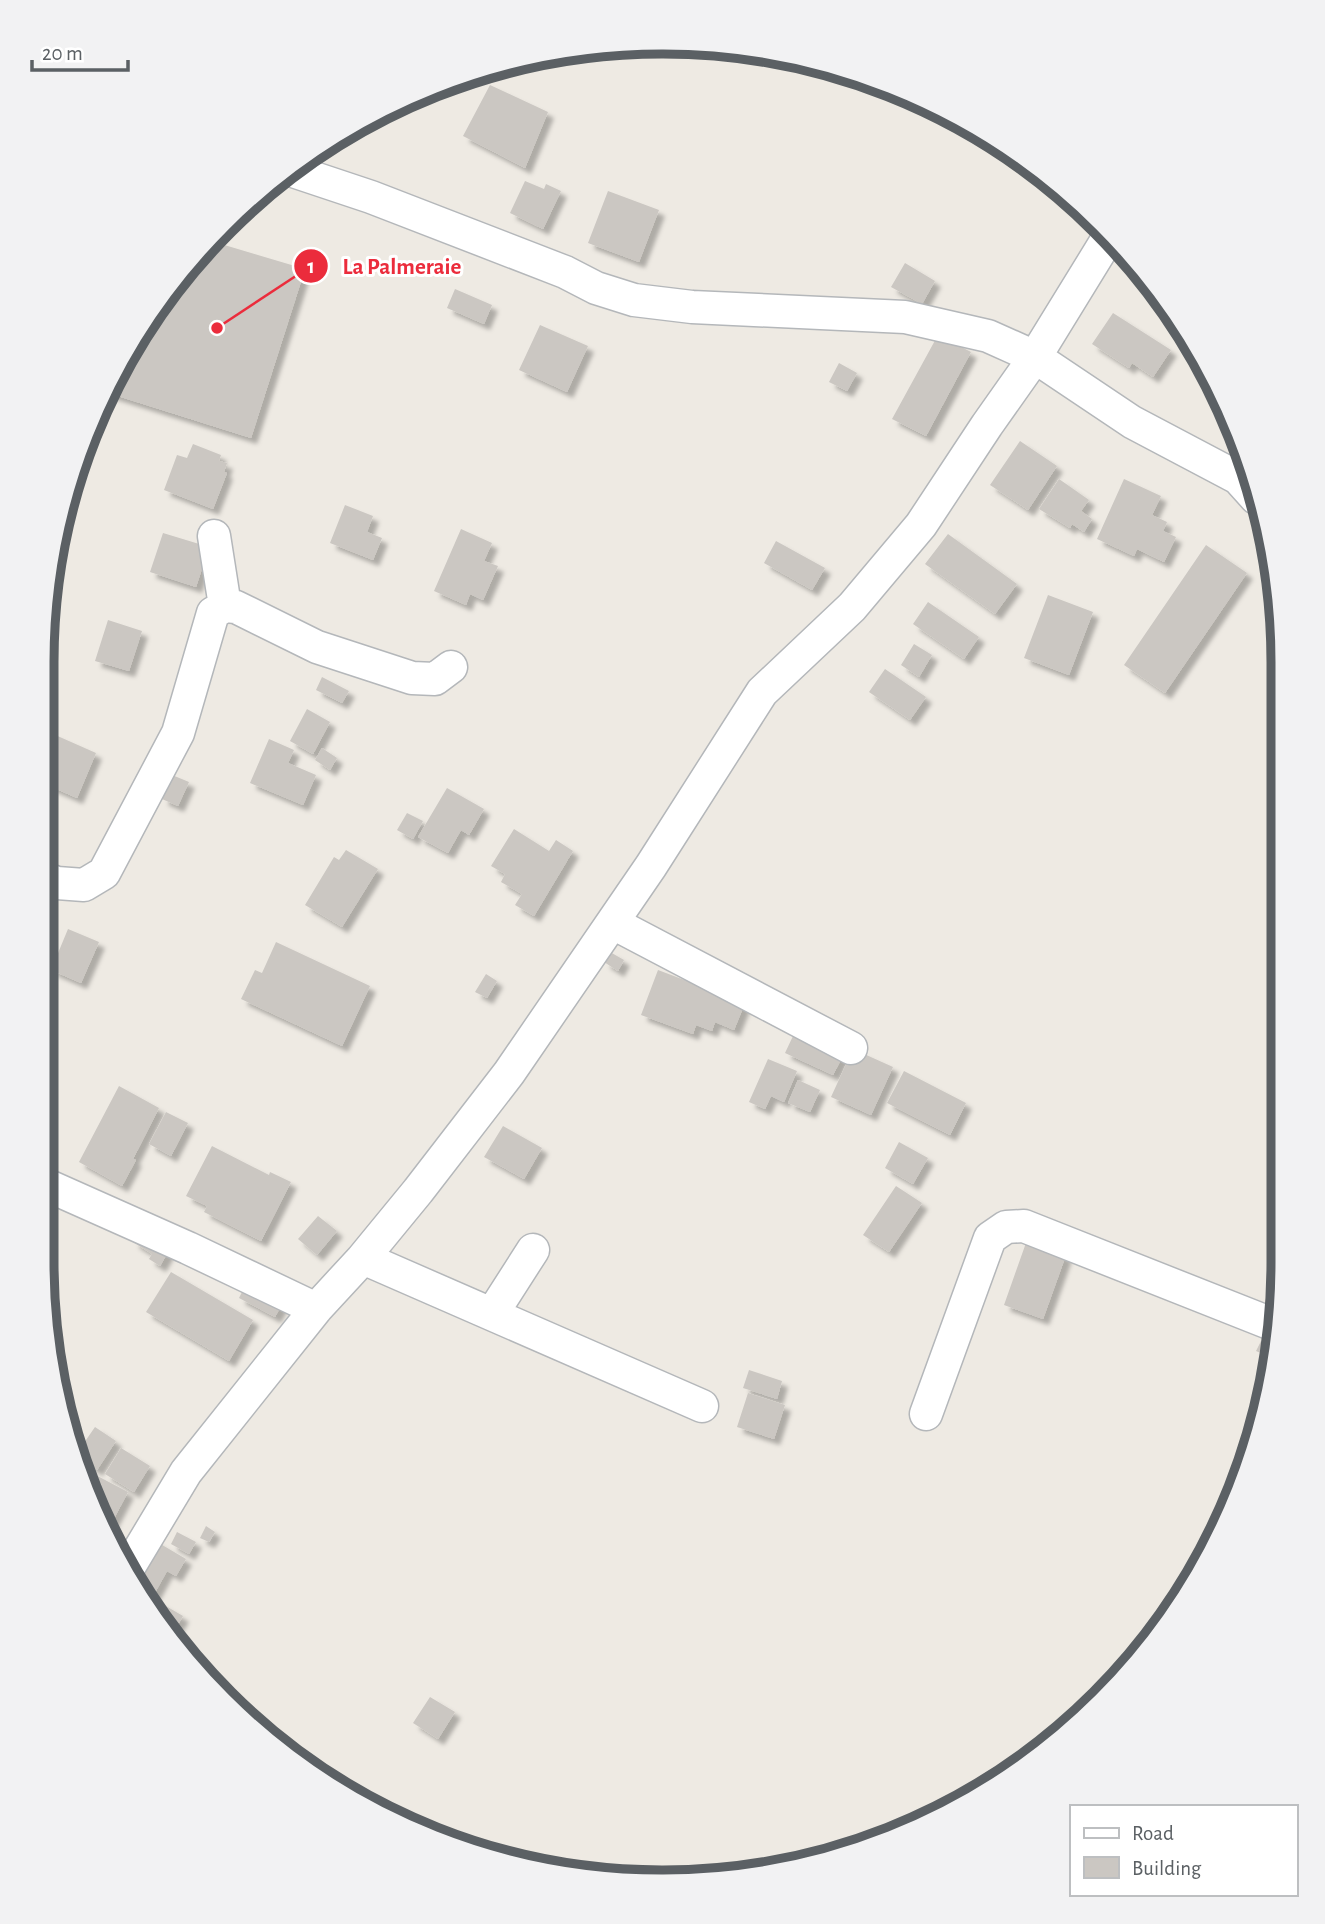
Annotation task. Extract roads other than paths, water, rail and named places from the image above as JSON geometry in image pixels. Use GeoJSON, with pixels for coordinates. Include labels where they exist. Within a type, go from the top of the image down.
{"type":"FeatureCollection","features":[{"type":"Feature","properties":{"kind":"street"},"geometry":{"type":"LineString","coordinates":[[301,174],[371,197],[565,272],[597,288],[634,300],[692,307],[905,317],[988,336],[1035,357],[1132,422],[1238,478],[1243,484]]}},
{"type":"Feature","properties":{"kind":"street"},"geometry":{"type":"LineString","coordinates":[[133,1560],[186,1472],[316,1309],[363,1258],[509,1073],[712,774],[762,692],[852,607],[921,525],[1035,357],[1104,244]]}},
{"type":"Feature","properties":{"kind":"street"},"geometry":{"type":"LineString","coordinates":[[214,536],[225,606]]}},
{"type":"Feature","properties":{"kind":"street"},"geometry":{"type":"LineString","coordinates":[[54,882],[84,885],[104,873],[178,733],[213,613],[225,606],[236,607],[317,647],[412,678],[435,679],[451,667]]}},
{"type":"Feature","properties":{"kind":"street"},"geometry":{"type":"LineString","coordinates":[[613,923],[851,1048]]}},
{"type":"Feature","properties":{"kind":"street"},"geometry":{"type":"LineString","coordinates":[[54,1188],[316,1309]]}},
{"type":"Feature","properties":{"kind":"street"},"geometry":{"type":"LineString","coordinates":[[926,1414],[990,1238],[1006,1227],[1024,1226],[1267,1322]]}},
{"type":"Feature","properties":{"kind":"street"},"geometry":{"type":"LineString","coordinates":[[492,1314],[533,1250]]}},
{"type":"Feature","properties":{"kind":"street"},"geometry":{"type":"LineString","coordinates":[[363,1258],[702,1406]]}},
{"type":"Feature","properties":{"kind":"place","name":"La Palmeraie"},"geometry":{"type":"Point","coordinates":[217,328]}}]}
